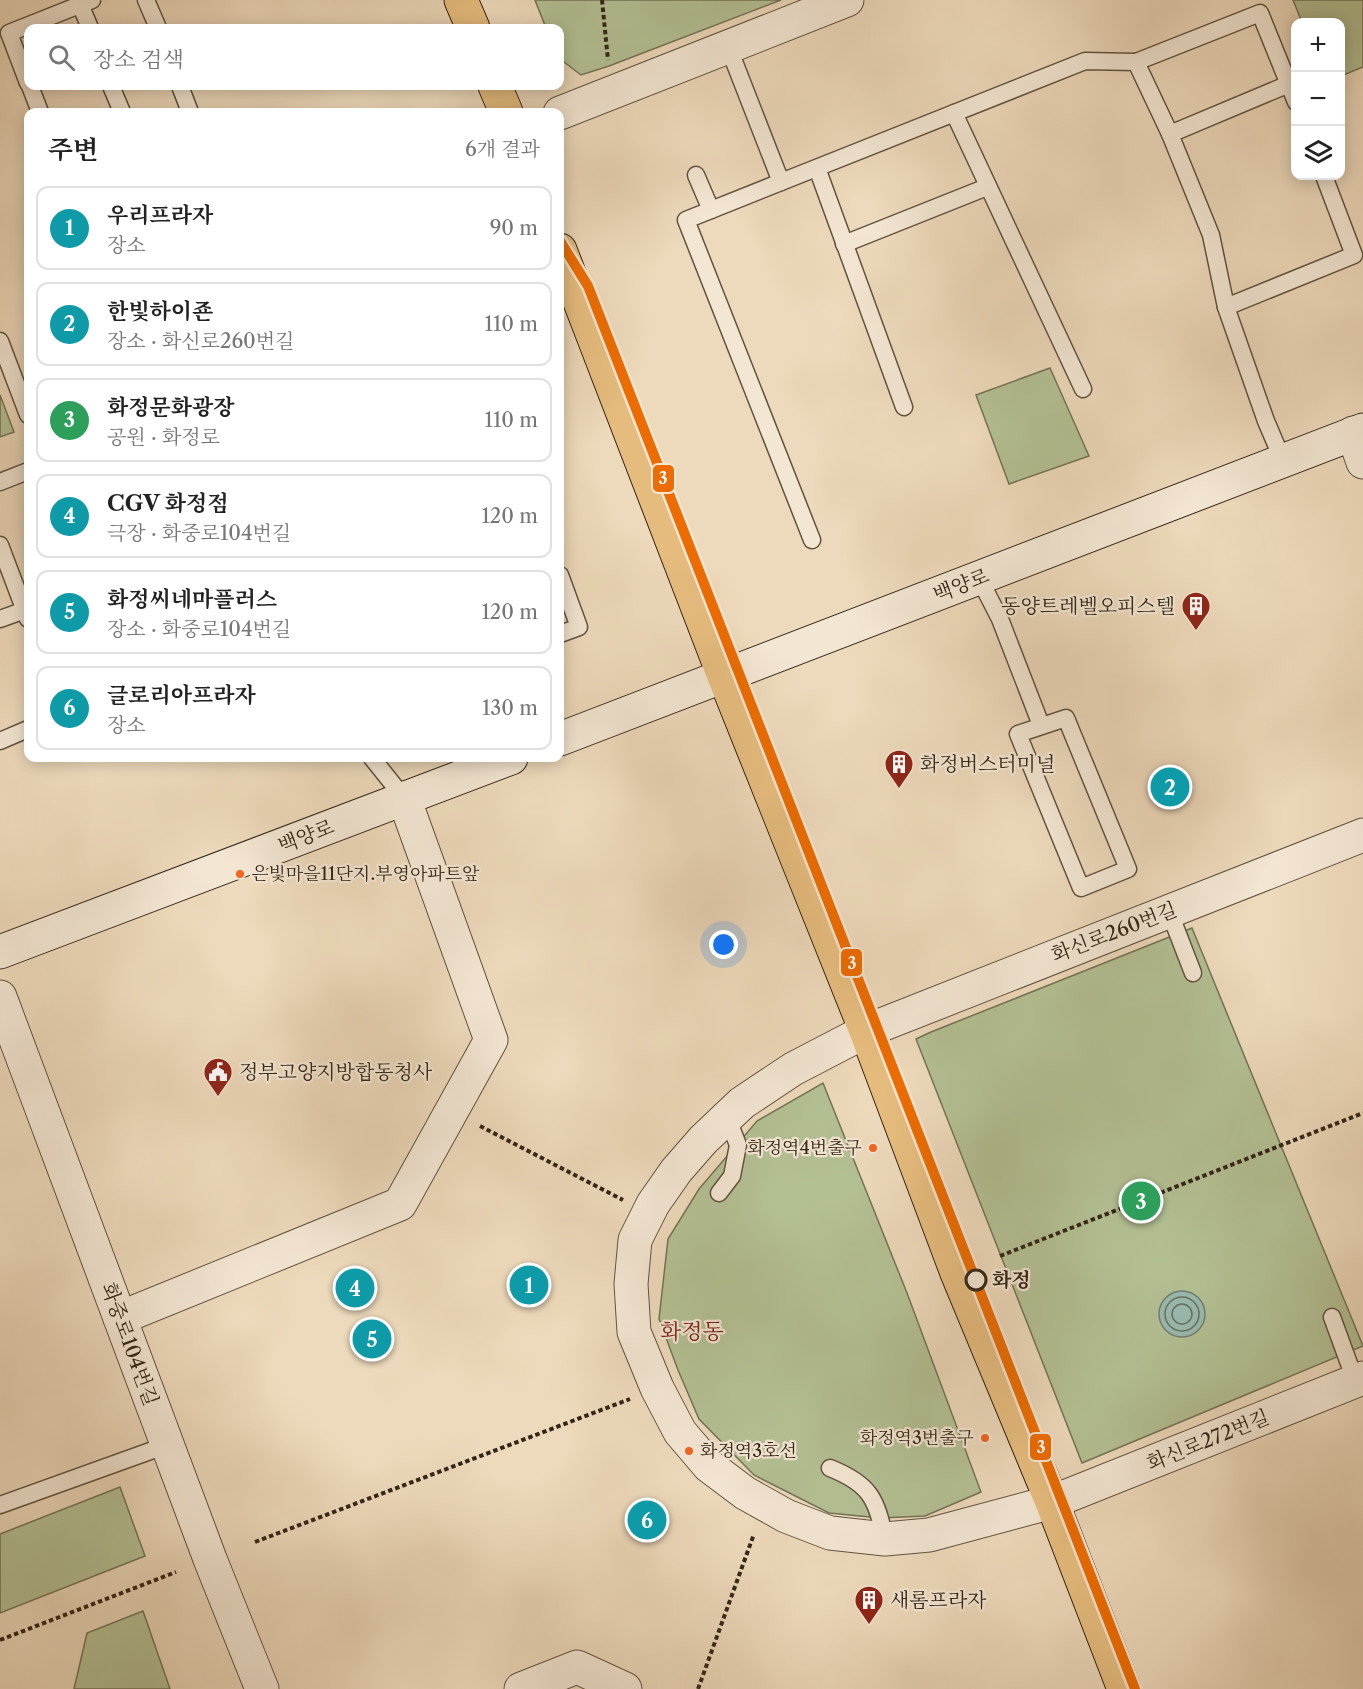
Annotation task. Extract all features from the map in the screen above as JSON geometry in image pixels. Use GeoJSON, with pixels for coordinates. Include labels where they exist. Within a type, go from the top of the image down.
{"type":"FeatureCollection","features":[{"type":"Feature","properties":{"kind":"main road"},"geometry":{"type":"LineString","coordinates":[[461,0],[471,24]]}},
{"type":"Feature","properties":{"kind":"main road"},"geometry":{"type":"LineString","coordinates":[[497,90],[504,108]]}},
{"type":"Feature","properties":{"kind":"main road"},"geometry":{"type":"LineString","coordinates":[[564,260],[724,676],[866,1031],[957,1273],[1052,1502],[1124,1689]]}},
{"type":"Feature","properties":{"kind":"street"},"geometry":{"type":"LineString","coordinates":[[564,111],[847,0]]}},
{"type":"Feature","properties":{"kind":"street","name":"백양로"},"geometry":{"type":"LineString","coordinates":[[564,737],[1283,461],[1360,442]]}},
{"type":"Feature","properties":{"kind":"street","name":"백양로"},"geometry":{"type":"LineString","coordinates":[[0,952],[501,762]]}},
{"type":"Feature","properties":{"kind":"street"},"geometry":{"type":"LineString","coordinates":[[120,1318],[400,1204],[491,1040],[404,798]]}},
{"type":"Feature","properties":{"kind":"street","name":"화신로260번길"},"geometry":{"type":"LineString","coordinates":[[885,1539],[830,1533],[786,1516],[745,1493],[709,1466],[680,1432],[657,1388],[634,1332],[631,1284],[634,1240],[653,1204],[676,1171],[727,1116],[793,1069],[866,1031],[1363,835]]}},
{"type":"Feature","properties":{"kind":"street","name":"화중로104번길"},"geometry":{"type":"LineString","coordinates":[[0,998],[210,1559],[262,1689]]}},
{"type":"Feature","properties":{"kind":"street","name":"화신로272번길"},"geometry":{"type":"LineString","coordinates":[[885,1539],[929,1535],[1052,1502],[1359,1379]]}},
{"type":"Feature","properties":{"kind":"street"},"geometry":{"type":"LineString","coordinates":[[521,1689],[578,1667],[625,1689]]}},
{"type":"Feature","properties":{"kind":"lane"},"geometry":{"type":"LineString","coordinates":[[146,0],[156,24]]}},
{"type":"Feature","properties":{"kind":"lane"},"geometry":{"type":"LineString","coordinates":[[31,24],[86,2],[89,24]]}},
{"type":"Feature","properties":{"kind":"lane"},"geometry":{"type":"LineString","coordinates":[[812,540],[686,220],[1086,61],[1136,62],[1260,13],[1291,91]]}},
{"type":"Feature","properties":{"kind":"lane"},"geometry":{"type":"LineString","coordinates":[[24,27],[9,33],[24,71]]}},
{"type":"Feature","properties":{"kind":"lane"},"geometry":{"type":"LineString","coordinates":[[728,46],[781,182]]}},
{"type":"Feature","properties":{"kind":"lane"},"geometry":{"type":"LineString","coordinates":[[1136,62],[1170,134],[1210,235],[1226,307],[1266,421],[1283,461]]}},
{"type":"Feature","properties":{"kind":"lane"},"geometry":{"type":"LineString","coordinates":[[1170,134],[1288,84]]}},
{"type":"Feature","properties":{"kind":"lane"},"geometry":{"type":"LineString","coordinates":[[31,90],[38,108]]}},
{"type":"Feature","properties":{"kind":"lane"},"geometry":{"type":"LineString","coordinates":[[113,90],[120,108]]}},
{"type":"Feature","properties":{"kind":"lane"},"geometry":{"type":"LineString","coordinates":[[182,90],[188,108]]}},
{"type":"Feature","properties":{"kind":"lane"},"geometry":{"type":"LineString","coordinates":[[954,113],[1083,389]]}},
{"type":"Feature","properties":{"kind":"lane"},"geometry":{"type":"LineString","coordinates":[[817,168],[904,407]]}},
{"type":"Feature","properties":{"kind":"lane"},"geometry":{"type":"LineString","coordinates":[[696,175],[711,210]]}},
{"type":"Feature","properties":{"kind":"lane"},"geometry":{"type":"LineString","coordinates":[[1226,307],[1354,255],[1326,180]]}},
{"type":"Feature","properties":{"kind":"lane"},"geometry":{"type":"LineString","coordinates":[[844,244],[987,187]]}},
{"type":"Feature","properties":{"kind":"lane"},"geometry":{"type":"LineString","coordinates":[[0,341],[24,404]]}},
{"type":"Feature","properties":{"kind":"lane"},"geometry":{"type":"LineString","coordinates":[[0,482],[24,473]]}},
{"type":"Feature","properties":{"kind":"lane"},"geometry":{"type":"LineString","coordinates":[[0,545],[24,606]]}},
{"type":"Feature","properties":{"kind":"lane"},"geometry":{"type":"LineString","coordinates":[[979,578],[1000,619],[1041,725]]}},
{"type":"Feature","properties":{"kind":"lane"},"geometry":{"type":"LineString","coordinates":[[564,586],[579,627],[564,633]]}},
{"type":"Feature","properties":{"kind":"lane"},"geometry":{"type":"LineString","coordinates":[[0,619],[24,615]]}},
{"type":"Feature","properties":{"kind":"lane"},"geometry":{"type":"LineString","coordinates":[[1066,718],[1128,869],[1081,888],[1018,734],[1041,725],[1066,718]]}},
{"type":"Feature","properties":{"kind":"lane"},"geometry":{"type":"LineString","coordinates":[[0,741],[24,731]]}},
{"type":"Feature","properties":{"kind":"lane"},"geometry":{"type":"LineString","coordinates":[[375,762],[404,798]]}},
{"type":"Feature","properties":{"kind":"lane"},"geometry":{"type":"LineString","coordinates":[[1168,911],[1192,973]]}},
{"type":"Feature","properties":{"kind":"lane"},"geometry":{"type":"LineString","coordinates":[[719,1193],[732,1176],[738,1145],[727,1116]]}},
{"type":"Feature","properties":{"kind":"lane"},"geometry":{"type":"LineString","coordinates":[[1332,1317],[1359,1379]]}},
{"type":"Feature","properties":{"kind":"lane"},"geometry":{"type":"LineString","coordinates":[[0,1505],[167,1445]]}},
{"type":"Feature","properties":{"kind":"lane"},"geometry":{"type":"LineString","coordinates":[[830,1468],[851,1476],[867,1489],[880,1518],[885,1539]]}},
{"type":"Feature","properties":{"kind":"path"},"geometry":{"type":"LineString","coordinates":[[602,0],[609,66]]}},
{"type":"Feature","properties":{"kind":"path"},"geometry":{"type":"LineString","coordinates":[[1000,1256],[1363,1113]]}},
{"type":"Feature","properties":{"kind":"path"},"geometry":{"type":"LineString","coordinates":[[480,1126],[625,1202]]}},
{"type":"Feature","properties":{"kind":"path"},"geometry":{"type":"LineString","coordinates":[[255,1542],[636,1397]]}},
{"type":"Feature","properties":{"kind":"path"},"geometry":{"type":"LineString","coordinates":[[698,1689],[755,1532]]}},
{"type":"Feature","properties":{"kind":"path"},"geometry":{"type":"LineString","coordinates":[[0,1640],[176,1572]]}},
{"type":"Feature","properties":{"kind":"green space"},"geometry":{"type":"Polygon","coordinates":[[[535,0],[781,0],[581,75],[564,62],[564,24],[544,24],[535,0]]]}},
{"type":"Feature","properties":{"kind":"green space"},"geometry":{"type":"Polygon","coordinates":[[[1293,0],[1363,0],[1363,67],[1345,74],[1345,18],[1300,18],[1293,0]]]}},
{"type":"Feature","properties":{"kind":"green space"},"geometry":{"type":"Polygon","coordinates":[[[1050,368],[1089,456],[1009,484],[976,395],[1050,368]]]}},
{"type":"Feature","properties":{"kind":"green space"},"geometry":{"type":"Polygon","coordinates":[[[0,395],[14,432],[0,437],[0,395]]]}},
{"type":"Feature","properties":{"kind":"green space"},"geometry":{"type":"Polygon","coordinates":[[[1192,928],[1363,1346],[1082,1463],[916,1039],[1192,928]]]}},
{"type":"Feature","properties":{"kind":"green space"},"geometry":{"type":"Polygon","coordinates":[[[823,1083],[907,1293],[981,1492],[925,1516],[880,1518],[829,1513],[754,1475],[699,1419],[659,1319],[668,1239],[699,1189],[757,1121],[823,1083]]]}},
{"type":"Feature","properties":{"kind":"green space"},"geometry":{"type":"Polygon","coordinates":[[[120,1487],[145,1556],[0,1613],[0,1534],[120,1487]]]}},
{"type":"Feature","properties":{"kind":"green space"},"geometry":{"type":"Polygon","coordinates":[[[143,1611],[170,1689],[74,1689],[87,1633],[143,1611]]]}},
{"type":"Feature","properties":{"kind":"water"},"geometry":{"type":"Polygon","coordinates":[[[1187,1291],[1199,1297],[1204,1305],[1204,1323],[1199,1331],[1191,1336],[1177,1337],[1169,1334],[1162,1327],[1159,1309],[1162,1301],[1169,1294],[1187,1291]]]}},
{"type":"Feature","properties":{"kind":"transit line","name":"3"},"geometry":{"type":"LineString","coordinates":[[564,247],[588,286],[1135,1689]]}},
{"type":"Feature","properties":{"kind":"place","name":"동양트레벨오피스텔"},"geometry":{"type":"Point","coordinates":[1196,632]}},
{"type":"Feature","properties":{"kind":"place","name":"한빛하이죤"},"geometry":{"type":"Point","coordinates":[1170,787]}},
{"type":"Feature","properties":{"kind":"place","name":"화정버스터미널"},"geometry":{"type":"Point","coordinates":[899,790]}},
{"type":"Feature","properties":{"kind":"place","name":"은빛마을11단지.부영아파트앞"},"geometry":{"type":"Point","coordinates":[240,874]}},
{"type":"Feature","properties":{"kind":"place","name":"정부고양지방합동청사"},"geometry":{"type":"Point","coordinates":[218,1098]}},
{"type":"Feature","properties":{"kind":"place","name":"화정역4번출구"},"geometry":{"type":"Point","coordinates":[873,1148]}},
{"type":"Feature","properties":{"kind":"place","name":"화정문화광장"},"geometry":{"type":"Point","coordinates":[1141,1201]}},
{"type":"Feature","properties":{"kind":"place","name":"화정"},"geometry":{"type":"Point","coordinates":[976,1280]}},
{"type":"Feature","properties":{"kind":"place","name":"우리프라자"},"geometry":{"type":"Point","coordinates":[529,1285]}},
{"type":"Feature","properties":{"kind":"place","name":"CGV 화정점"},"geometry":{"type":"Point","coordinates":[355,1288]}},
{"type":"Feature","properties":{"kind":"place","name":"화정씨네마플러스"},"geometry":{"type":"Point","coordinates":[372,1339]}},
{"type":"Feature","properties":{"kind":"place","name":"화정역3번출구"},"geometry":{"type":"Point","coordinates":[985,1438]}},
{"type":"Feature","properties":{"kind":"place","name":"화정역3호선"},"geometry":{"type":"Point","coordinates":[689,1451]}},
{"type":"Feature","properties":{"kind":"place","name":"글로리아프라자"},"geometry":{"type":"Point","coordinates":[647,1520]}},
{"type":"Feature","properties":{"kind":"place","name":"새롬프라자"},"geometry":{"type":"Point","coordinates":[869,1626]}},
{"type":"Feature","properties":{"kind":"district","name":"화정동"},"geometry":{"type":"Point","coordinates":[692,1331]}}]}
